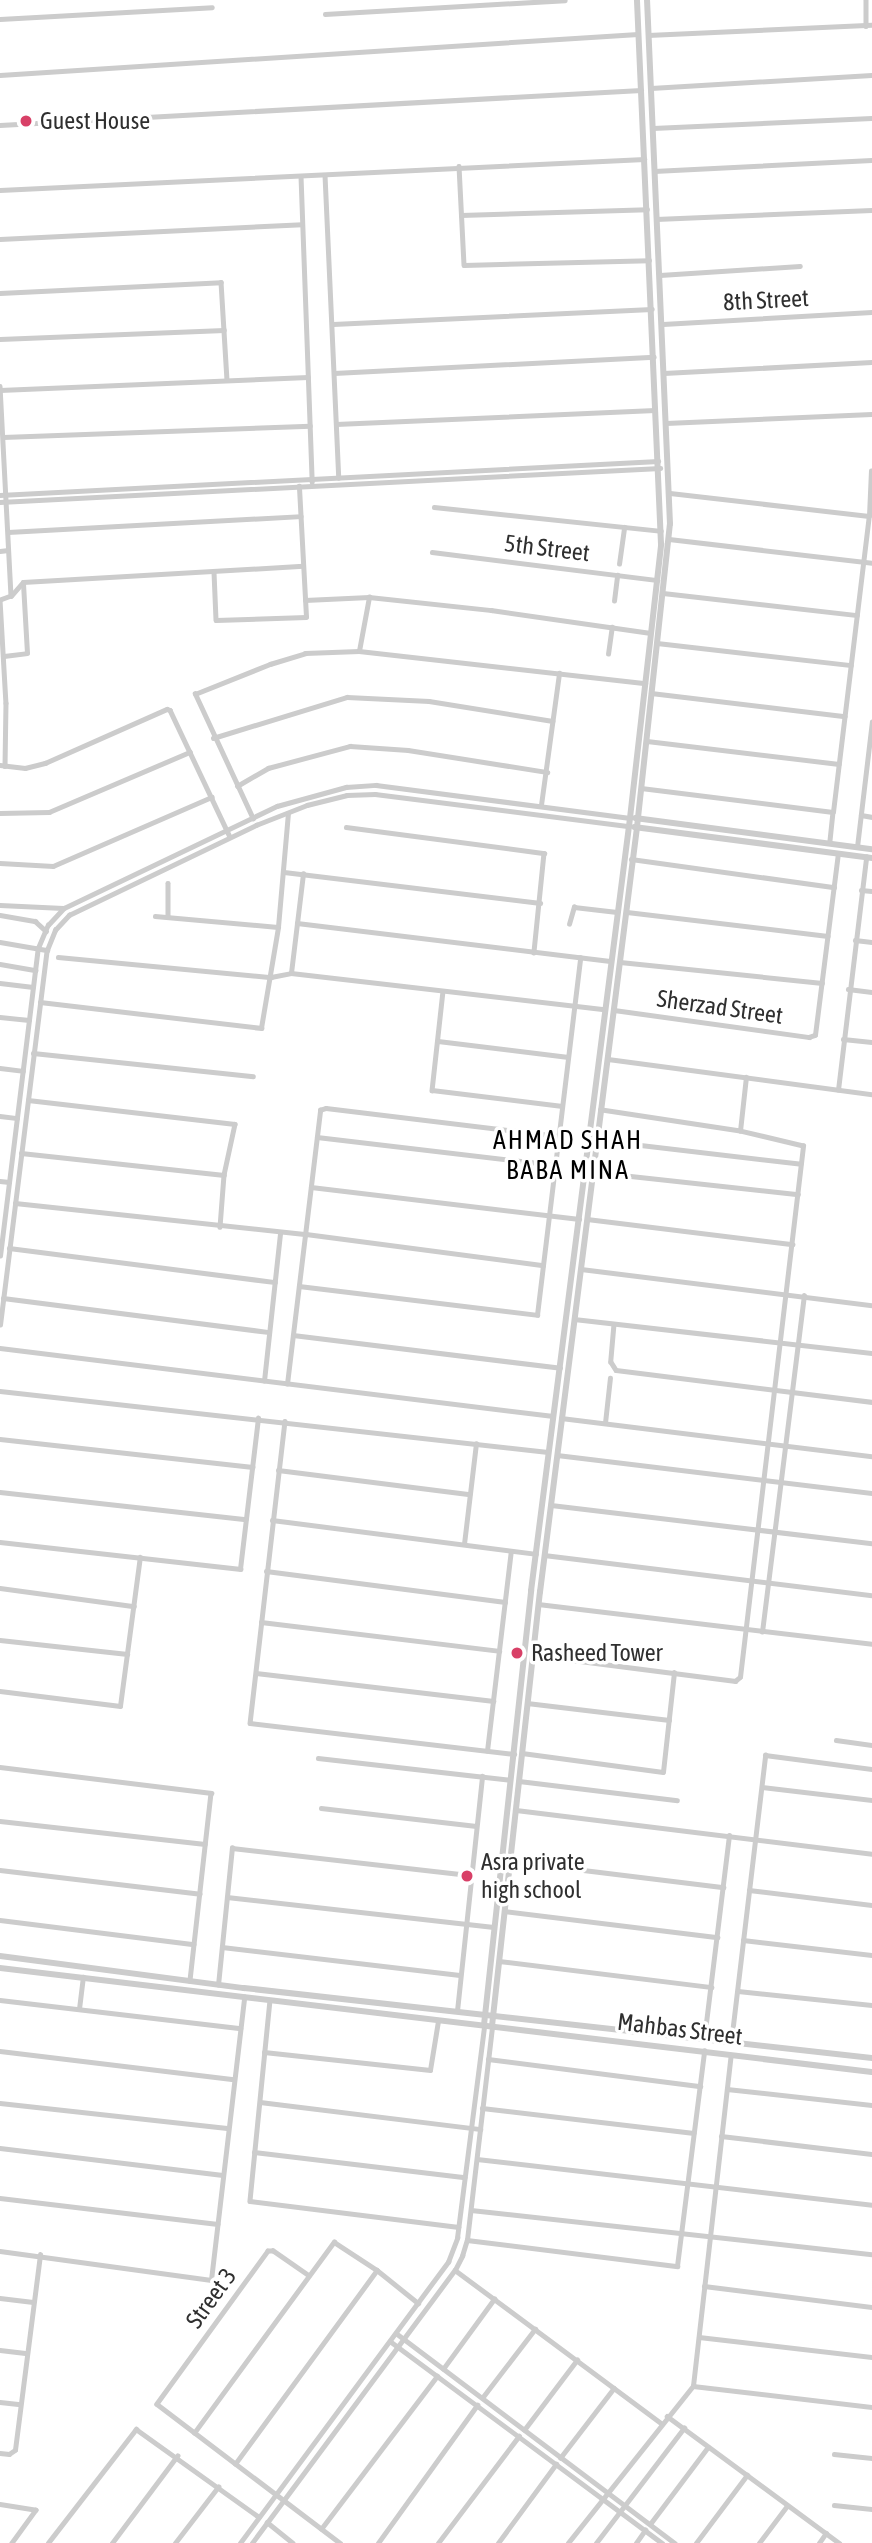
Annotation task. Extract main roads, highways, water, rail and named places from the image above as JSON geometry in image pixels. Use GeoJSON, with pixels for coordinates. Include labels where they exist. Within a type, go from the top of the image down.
{"type":"FeatureCollection","features":[{"type":"Feature","properties":{"kind":"place","name":"Guest House"},"geometry":{"type":"Point","coordinates":[26,121]}},
{"type":"Feature","properties":{"kind":"place","name":"Rasheed Tower"},"geometry":{"type":"Point","coordinates":[517,1653]}},
{"type":"Feature","properties":{"kind":"place","name":"Asra private high school"},"geometry":{"type":"Point","coordinates":[467,1876]}},
{"type":"Feature","properties":{"kind":"district","name":"AHMAD SHAH BABA MINA"},"geometry":{"type":"Point","coordinates":[568,1156]}}]}
